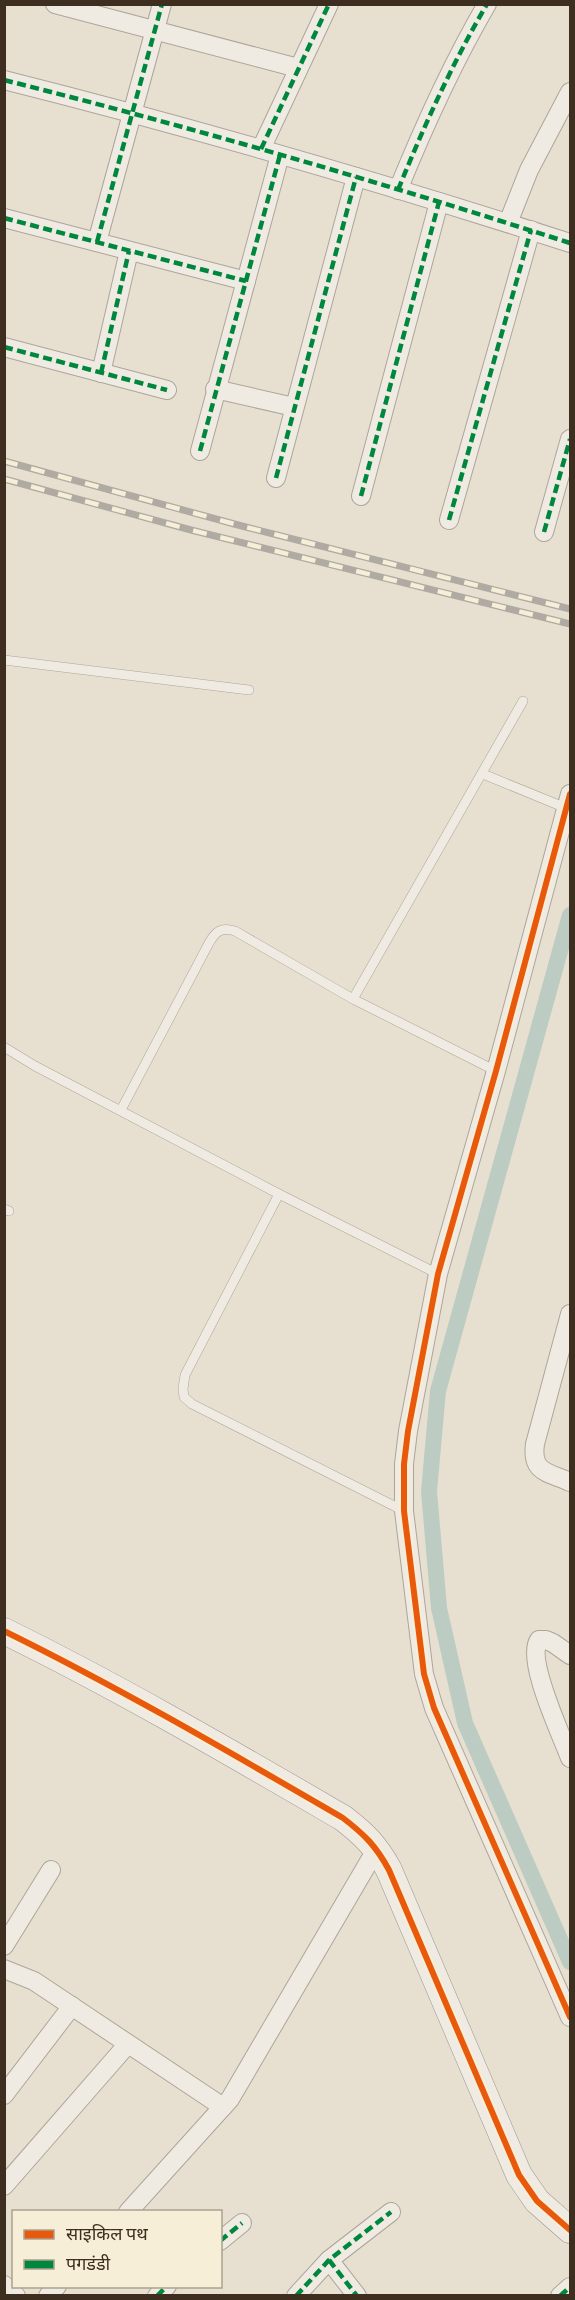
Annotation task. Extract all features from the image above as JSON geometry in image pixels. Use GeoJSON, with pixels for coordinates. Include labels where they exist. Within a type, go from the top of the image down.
{"type":"FeatureCollection","features":[{"type":"Feature","properties":{"kind":"street"},"geometry":{"type":"LineString","coordinates":[[55,4],[298,68]]}},
{"type":"Feature","properties":{"kind":"street"},"geometry":{"type":"LineString","coordinates":[[98,242],[162,4]]}},
{"type":"Feature","properties":{"kind":"street"},"geometry":{"type":"LineString","coordinates":[[261,149],[329,4]]}},
{"type":"Feature","properties":{"kind":"street"},"geometry":{"type":"LineString","coordinates":[[398,190],[426,122],[467,39],[488,4]]}},
{"type":"Feature","properties":{"kind":"street"},"geometry":{"type":"LineString","coordinates":[[4,80],[133,112],[570,243]]}},
{"type":"Feature","properties":{"kind":"street"},"geometry":{"type":"LineString","coordinates":[[508,223],[530,170],[568,102]]}},
{"type":"Feature","properties":{"kind":"street"},"geometry":{"type":"LineString","coordinates":[[200,451],[280,155]]}},
{"type":"Feature","properties":{"kind":"street"},"geometry":{"type":"LineString","coordinates":[[276,478],[356,177]]}},
{"type":"Feature","properties":{"kind":"street"},"geometry":{"type":"LineString","coordinates":[[361,496],[439,202]]}},
{"type":"Feature","properties":{"kind":"street"},"geometry":{"type":"LineString","coordinates":[[4,218],[246,281]]}},
{"type":"Feature","properties":{"kind":"street"},"geometry":{"type":"LineString","coordinates":[[449,520],[531,230]]}},
{"type":"Feature","properties":{"kind":"street"},"geometry":{"type":"LineString","coordinates":[[101,373],[129,251]]}},
{"type":"Feature","properties":{"kind":"street"},"geometry":{"type":"LineString","coordinates":[[4,347],[167,390]]}},
{"type":"Feature","properties":{"kind":"street"},"geometry":{"type":"LineString","coordinates":[[215,389],[294,407]]}},
{"type":"Feature","properties":{"kind":"street"},"geometry":{"type":"LineString","coordinates":[[544,532],[570,440]]}},
{"type":"Feature","properties":{"kind":"street"},"geometry":{"type":"LineString","coordinates":[[568,801],[496,1071],[438,1274],[408,1431],[404,1464],[404,1511],[424,1674],[434,1707],[570,2017]]}},
{"type":"Feature","properties":{"kind":"street"},"geometry":{"type":"LineString","coordinates":[[570,1314],[533,1455],[534,1462],[539,1468],[570,1482]]}},
{"type":"Feature","properties":{"kind":"street"},"geometry":{"type":"LineString","coordinates":[[4,1630],[93,1675],[235,1755],[343,1818],[364,1834],[377,1848],[389,1870],[519,2175],[537,2200],[570,2230]]}},
{"type":"Feature","properties":{"kind":"street"},"geometry":{"type":"LineString","coordinates":[[570,1655],[546,1640],[539,1640],[536,1644],[537,1663],[545,1693],[570,1758]]}},
{"type":"Feature","properties":{"kind":"street"},"geometry":{"type":"LineString","coordinates":[[129,2210],[223,2107],[239,2084],[377,1848]]}},
{"type":"Feature","properties":{"kind":"street"},"geometry":{"type":"LineString","coordinates":[[4,1947],[51,1870]]}},
{"type":"Feature","properties":{"kind":"street"},"geometry":{"type":"LineString","coordinates":[[4,1969],[34,1981],[223,2107]]}},
{"type":"Feature","properties":{"kind":"street"},"geometry":{"type":"LineString","coordinates":[[4,2095],[72,2006]]}},
{"type":"Feature","properties":{"kind":"street"},"geometry":{"type":"LineString","coordinates":[[4,2186],[127,2045]]}},
{"type":"Feature","properties":{"kind":"street"},"geometry":{"type":"LineString","coordinates":[[296,2295],[329,2260],[390,2212]]}},
{"type":"Feature","properties":{"kind":"street"},"geometry":{"type":"LineString","coordinates":[[222,2239],[242,2223]]}},
{"type":"Feature","properties":{"kind":"street"},"geometry":{"type":"LineString","coordinates":[[329,2260],[357,2295]]}},
{"type":"Feature","properties":{"kind":"street"},"geometry":{"type":"LineString","coordinates":[[4,2284],[16,2295]]}},
{"type":"Feature","properties":{"kind":"street"},"geometry":{"type":"LineString","coordinates":[[560,2295],[570,2287]]}},
{"type":"Feature","properties":{"kind":"lane"},"geometry":{"type":"LineString","coordinates":[[4,660],[249,690]]}},
{"type":"Feature","properties":{"kind":"lane"},"geometry":{"type":"LineString","coordinates":[[353,999],[523,701]]}},
{"type":"Feature","properties":{"kind":"lane"},"geometry":{"type":"LineString","coordinates":[[483,774],[568,801]]}},
{"type":"Feature","properties":{"kind":"lane"},"geometry":{"type":"LineString","coordinates":[[121,1110],[216,932],[226,928],[353,999],[496,1071]]}},
{"type":"Feature","properties":{"kind":"lane"},"geometry":{"type":"LineString","coordinates":[[4,1047],[35,1066],[279,1194],[438,1274]]}},
{"type":"Feature","properties":{"kind":"lane"},"geometry":{"type":"LineString","coordinates":[[279,1194],[185,1375],[184,1397],[192,1404],[404,1511]]}},
{"type":"Feature","properties":{"kind":"waterway"},"geometry":{"type":"LineString","coordinates":[[570,915],[438,1391],[429,1491],[439,1608],[465,1723],[570,1962]]}},
{"type":"Feature","properties":{"kind":"railway"},"geometry":{"type":"LineString","coordinates":[[4,461],[238,525],[570,609]]}},
{"type":"Feature","properties":{"kind":"railway"},"geometry":{"type":"LineString","coordinates":[[4,479],[191,530],[570,624]]}},
{"type":"Feature","properties":{"kind":"marked path"},"geometry":{"type":"LineString","coordinates":[[97,242],[162,4]]}},
{"type":"Feature","properties":{"kind":"marked path"},"geometry":{"type":"LineString","coordinates":[[261,149],[329,4]]}},
{"type":"Feature","properties":{"kind":"marked path"},"geometry":{"type":"LineString","coordinates":[[398,190],[439,96],[487,4]]}},
{"type":"Feature","properties":{"kind":"marked path"},"geometry":{"type":"LineString","coordinates":[[4,80],[288,157],[570,243]]}},
{"type":"Feature","properties":{"kind":"marked path"},"geometry":{"type":"LineString","coordinates":[[200,451],[280,155]]}},
{"type":"Feature","properties":{"kind":"marked path"},"geometry":{"type":"LineString","coordinates":[[276,478],[356,177]]}},
{"type":"Feature","properties":{"kind":"marked path"},"geometry":{"type":"LineString","coordinates":[[361,496],[439,202]]}},
{"type":"Feature","properties":{"kind":"marked path"},"geometry":{"type":"LineString","coordinates":[[4,218],[246,281]]}},
{"type":"Feature","properties":{"kind":"marked path"},"geometry":{"type":"LineString","coordinates":[[449,520],[531,230]]}},
{"type":"Feature","properties":{"kind":"marked path"},"geometry":{"type":"LineString","coordinates":[[101,373],[129,251]]}},
{"type":"Feature","properties":{"kind":"marked path"},"geometry":{"type":"LineString","coordinates":[[4,347],[167,390]]}},
{"type":"Feature","properties":{"kind":"marked path"},"geometry":{"type":"LineString","coordinates":[[544,532],[570,439]]}},
{"type":"Feature","properties":{"kind":"marked path"},"geometry":{"type":"LineString","coordinates":[[296,2296],[329,2260],[391,2212]]}},
{"type":"Feature","properties":{"kind":"marked path"},"geometry":{"type":"LineString","coordinates":[[222,2239],[242,2223]]}},
{"type":"Feature","properties":{"kind":"marked path"},"geometry":{"type":"LineString","coordinates":[[329,2260],[357,2296]]}},
{"type":"Feature","properties":{"kind":"marked path"},"geometry":{"type":"LineString","coordinates":[[560,2296],[570,2287]]}},
{"type":"Feature","properties":{"kind":"marked path"},"geometry":{"type":"LineString","coordinates":[[157,2296],[165,2288]]}},
{"type":"Feature","properties":{"kind":"cycle path"},"geometry":{"type":"LineString","coordinates":[[570,794],[496,1071],[438,1274],[408,1431],[404,1464],[404,1511],[424,1674],[434,1708],[570,2017]]}},
{"type":"Feature","properties":{"kind":"cycle path"},"geometry":{"type":"LineString","coordinates":[[4,1631],[133,1698],[259,1769],[343,1818],[369,1841],[389,1870],[519,2175],[537,2201],[570,2230]]}}]}
